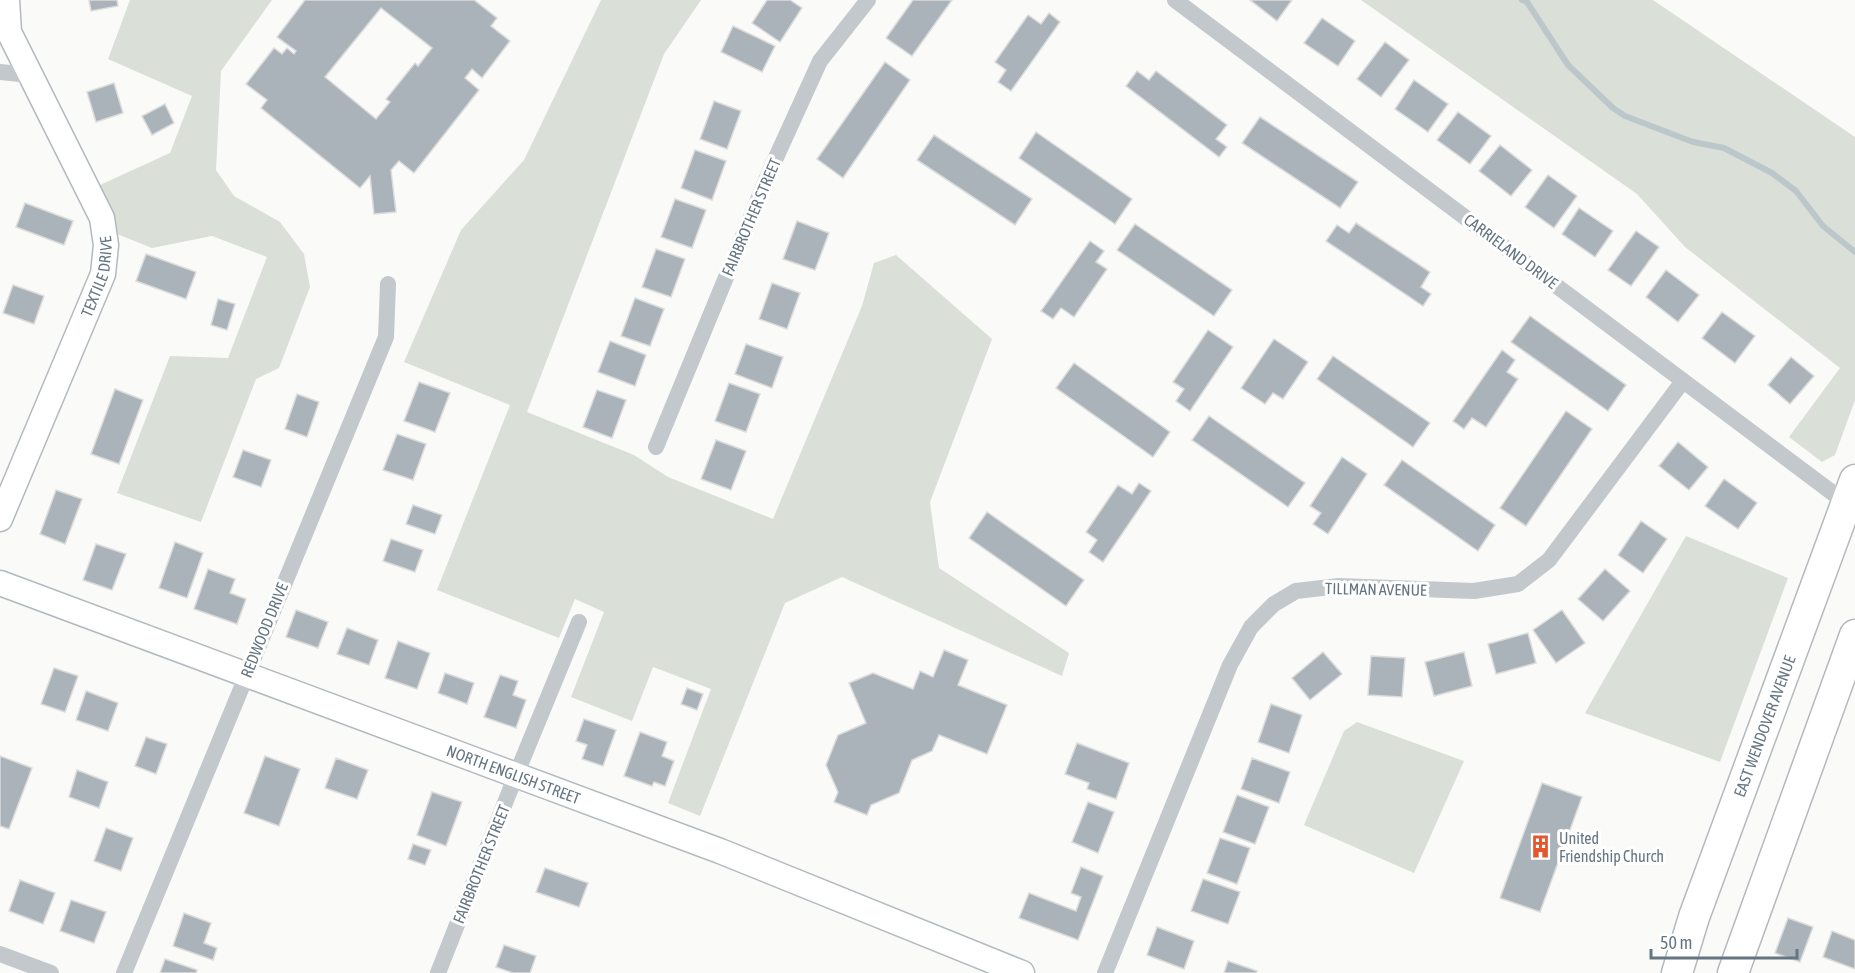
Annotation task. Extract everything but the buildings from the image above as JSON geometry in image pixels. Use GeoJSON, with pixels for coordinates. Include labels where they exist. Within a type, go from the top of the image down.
{"type":"FeatureCollection","features":[{"type":"Feature","properties":{"kind":"highway","name":"EAST WENDOVER AVENUE"},"geometry":{"type":"LineString","coordinates":[[1677,973],[1694,917],[1851,491]]}},
{"type":"Feature","properties":{"kind":"highway"},"geometry":{"type":"LineString","coordinates":[[1739,971],[1846,685],[1855,635]]}},
{"type":"Feature","properties":{"kind":"street","name":"TEXTILE DRIVE"},"geometry":{"type":"LineString","coordinates":[[0,519],[103,274],[106,245],[102,218],[9,32],[7,0]]}},
{"type":"Feature","properties":{"kind":"street","name":"FAIRBROTHER STREET"},"geometry":{"type":"LineString","coordinates":[[656,447],[769,173],[820,61],[868,0]]}},
{"type":"Feature","properties":{"kind":"street","name":"CARRIELAND DRIVE"},"geometry":{"type":"LineString","coordinates":[[1175,0],[1683,381],[1851,491]]}},
{"type":"Feature","properties":{"kind":"street"},"geometry":{"type":"LineString","coordinates":[[0,72],[30,75]]}},
{"type":"Feature","properties":{"kind":"street","name":"REDWOOD DRIVE"},"geometry":{"type":"LineString","coordinates":[[124,973],[386,337],[388,284]]}},
{"type":"Feature","properties":{"kind":"street","name":"TILLMAN AVENUE"},"geometry":{"type":"LineString","coordinates":[[1105,973],[1230,665],[1251,627],[1274,604],[1296,591],[1339,586],[1474,591],[1518,584],[1549,560],[1683,381]]}},
{"type":"Feature","properties":{"kind":"street","name":"NORTH ENGLISH STREET"},"geometry":{"type":"LineString","coordinates":[[0,583],[720,851],[1022,973]]}},
{"type":"Feature","properties":{"kind":"street","name":"FAIRBROTHER STREET"},"geometry":{"type":"LineString","coordinates":[[438,973],[579,622]]}},
{"type":"Feature","properties":{"kind":"street"},"geometry":{"type":"LineString","coordinates":[[0,954],[51,973]]}},
{"type":"Feature","properties":{"kind":"shaded area"},"geometry":{"type":"Polygon","coordinates":[[[130,0],[272,0],[221,71],[216,170],[234,196],[280,222],[304,254],[310,287],[279,368],[256,379],[201,522],[117,493],[170,356],[228,358],[267,257],[212,236],[152,248],[117,234],[112,213],[100,185],[170,153],[192,96],[108,59],[130,0]]]}},
{"type":"Feature","properties":{"kind":"shaded area"},"geometry":{"type":"Polygon","coordinates":[[[601,0],[701,0],[664,54],[527,412],[634,455],[668,477],[773,519],[862,306],[874,263],[896,255],[992,339],[930,502],[939,568],[1069,653],[1062,676],[842,577],[785,603],[700,816],[668,803],[711,689],[653,667],[632,721],[571,697],[604,612],[575,599],[559,638],[437,590],[510,405],[404,362],[461,230],[524,160],[601,0]]]}},
{"type":"Feature","properties":{"kind":"shaded area"},"geometry":{"type":"Polygon","coordinates":[[[1361,0],[1653,0],[1855,137],[1855,400],[1835,455],[1822,462],[1789,437],[1840,368],[1685,247],[1637,194],[1361,0]]]}},
{"type":"Feature","properties":{"kind":"shaded area"},"geometry":{"type":"Polygon","coordinates":[[[1686,536],[1788,578],[1720,762],[1585,713],[1686,536]]]}},
{"type":"Feature","properties":{"kind":"shaded area"},"geometry":{"type":"Polygon","coordinates":[[[1357,722],[1464,761],[1414,873],[1304,825],[1344,731],[1357,722]]]}},
{"type":"Feature","properties":{"kind":"waterway"},"geometry":{"type":"LineString","coordinates":[[1522,0],[1527,2],[1568,65],[1613,108],[1625,116],[1693,142],[1724,148],[1772,173],[1796,191],[1823,226],[1855,252]]}},
{"type":"Feature","properties":{"kind":"place","name":"United Friendship Church"},"geometry":{"type":"Point","coordinates":[1541,847]}}]}
